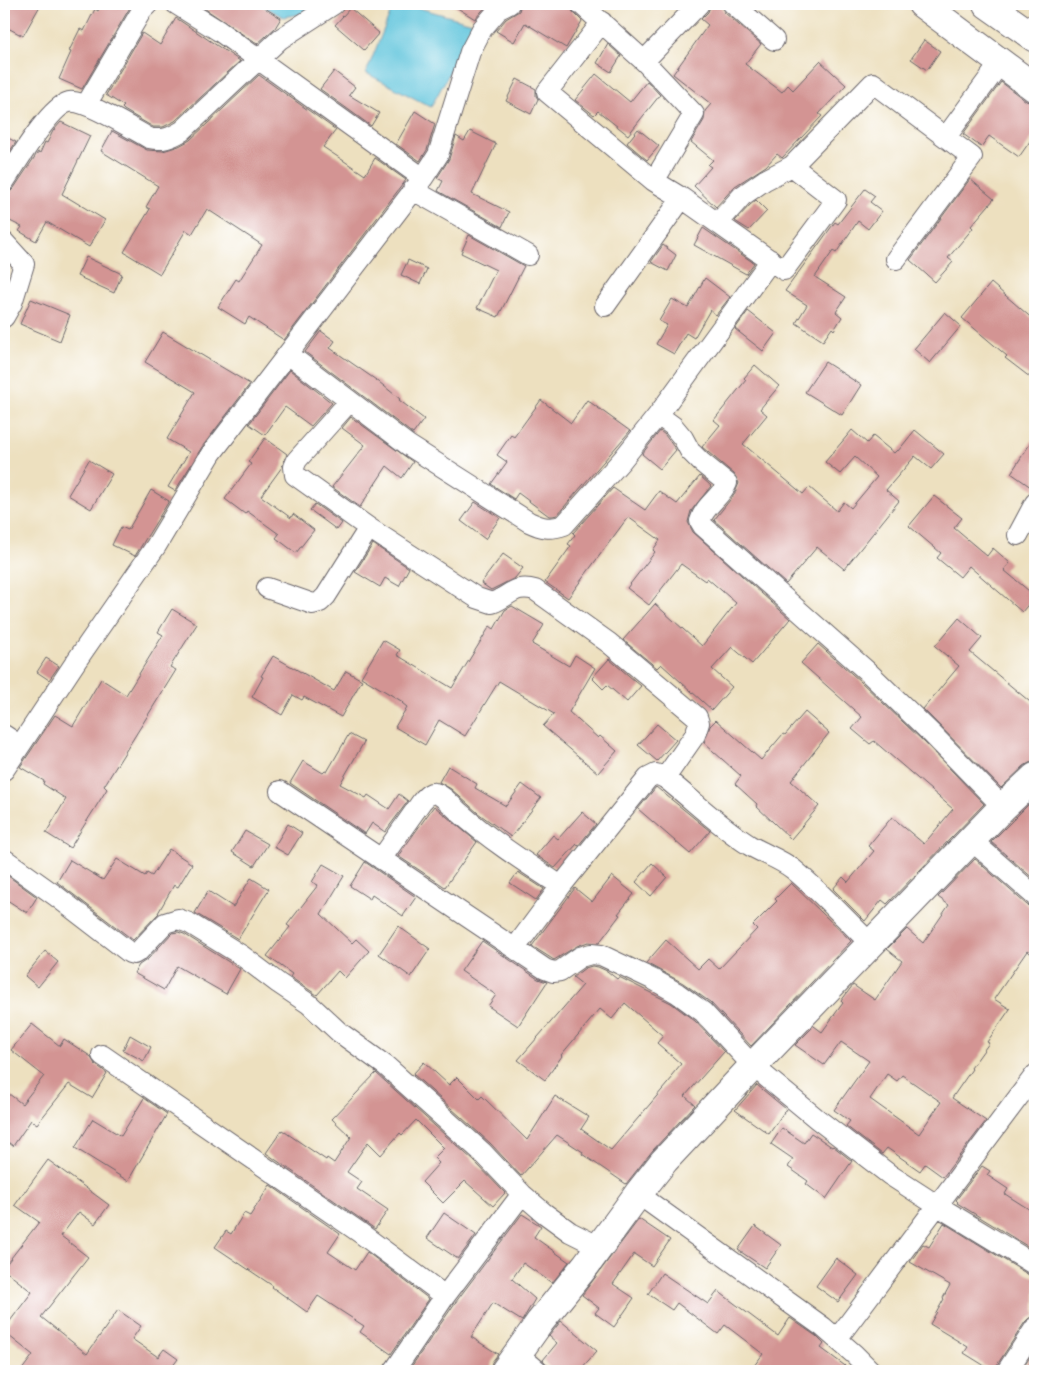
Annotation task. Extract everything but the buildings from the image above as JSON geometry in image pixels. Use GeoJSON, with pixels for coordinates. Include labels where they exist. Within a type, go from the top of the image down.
{"type":"FeatureCollection","features":[{"type":"Feature","properties":{"kind":"street"},"geometry":{"type":"LineString","coordinates":[[86,104],[142,10],[148,4]]}},
{"type":"Feature","properties":{"kind":"street"},"geometry":{"type":"LineString","coordinates":[[176,4],[258,58],[418,184],[528,255]]}},
{"type":"Feature","properties":{"kind":"street"},"geometry":{"type":"LineString","coordinates":[[4,182],[56,109],[69,102],[86,104],[149,138],[160,140],[171,138],[182,131],[280,39],[334,4]]}},
{"type":"Feature","properties":{"kind":"street"},"geometry":{"type":"LineString","coordinates":[[4,770],[12,740],[156,546],[211,454],[418,184],[438,155],[470,52],[482,29],[499,9],[509,4]]}},
{"type":"Feature","properties":{"kind":"street"},"geometry":{"type":"LineString","coordinates":[[582,4],[644,61],[694,114],[654,181]]}},
{"type":"Feature","properties":{"kind":"street"},"geometry":{"type":"LineString","coordinates":[[644,61],[699,4]]}},
{"type":"Feature","properties":{"kind":"street"},"geometry":{"type":"LineString","coordinates":[[733,4],[774,40]]}},
{"type":"Feature","properties":{"kind":"street"},"geometry":{"type":"LineString","coordinates":[[922,4],[1035,88]]}},
{"type":"Feature","properties":{"kind":"street"},"geometry":{"type":"LineString","coordinates":[[987,4],[1035,38]]}},
{"type":"Feature","properties":{"kind":"street"},"geometry":{"type":"LineString","coordinates":[[602,22],[547,92],[654,181],[682,198],[784,270],[836,200],[792,166]]}},
{"type":"Feature","properties":{"kind":"street"},"geometry":{"type":"LineString","coordinates":[[946,137],[1001,62]]}},
{"type":"Feature","properties":{"kind":"street"},"geometry":{"type":"LineString","coordinates":[[718,223],[742,196],[765,180],[792,166],[873,83],[972,157],[896,258]]}},
{"type":"Feature","properties":{"kind":"street"},"geometry":{"type":"LineString","coordinates":[[605,306],[682,198]]}},
{"type":"Feature","properties":{"kind":"street"},"geometry":{"type":"LineString","coordinates":[[4,242],[24,264],[12,303],[4,317]]}},
{"type":"Feature","properties":{"kind":"street"},"geometry":{"type":"LineString","coordinates":[[288,354],[408,445],[529,522],[541,528],[553,529],[564,525],[575,514],[658,415],[771,260]]}},
{"type":"Feature","properties":{"kind":"street"},"geometry":{"type":"LineString","coordinates":[[349,402],[297,460],[294,467],[295,475],[369,528],[477,598],[492,603],[525,586],[535,590],[609,643],[697,717],[699,723],[695,735],[665,778]]}},
{"type":"Feature","properties":{"kind":"street"},"geometry":{"type":"LineString","coordinates":[[658,415],[683,438],[690,451],[701,462],[727,483],[724,490],[702,515],[700,521],[703,526],[868,672],[1003,806]]}},
{"type":"Feature","properties":{"kind":"street"},"geometry":{"type":"LineString","coordinates":[[1018,534],[1035,503]]}},
{"type":"Feature","properties":{"kind":"street"},"geometry":{"type":"LineString","coordinates":[[267,588],[314,604],[320,602],[326,596],[369,528]]}},
{"type":"Feature","properties":{"kind":"street"},"geometry":{"type":"LineString","coordinates":[[515,948],[561,886],[648,778],[656,774],[665,778],[750,846],[776,858],[791,868],[870,944]]}},
{"type":"Feature","properties":{"kind":"street"},"geometry":{"type":"LineString","coordinates":[[520,1366],[540,1322],[664,1162],[870,944],[1003,806],[1035,777]]}},
{"type":"Feature","properties":{"kind":"street"},"geometry":{"type":"LineString","coordinates":[[280,791],[545,969],[553,972],[560,971],[580,958],[591,954],[601,955],[677,993],[704,1012],[753,1066],[890,1175],[1035,1265]]}},
{"type":"Feature","properties":{"kind":"street"},"geometry":{"type":"LineString","coordinates":[[381,859],[422,801],[428,794],[434,793],[485,833],[561,886]]}},
{"type":"Feature","properties":{"kind":"street"},"geometry":{"type":"LineString","coordinates":[[971,840],[1035,896]]}},
{"type":"Feature","properties":{"kind":"street"},"geometry":{"type":"LineString","coordinates":[[4,859],[130,953],[134,954],[139,951],[165,922],[178,919],[189,923],[233,950],[309,1004],[339,1032],[386,1066],[482,1152],[522,1194],[544,1213],[570,1232],[600,1247]]}},
{"type":"Feature","properties":{"kind":"street"},"geometry":{"type":"LineString","coordinates":[[102,1055],[359,1232],[445,1296]]}},
{"type":"Feature","properties":{"kind":"street"},"geometry":{"type":"LineString","coordinates":[[837,1339],[1035,1075]]}},
{"type":"Feature","properties":{"kind":"street"},"geometry":{"type":"LineString","coordinates":[[394,1371],[445,1296],[522,1194]]}},
{"type":"Feature","properties":{"kind":"street"},"geometry":{"type":"LineString","coordinates":[[638,1194],[772,1289],[837,1339],[871,1371]]}},
{"type":"Feature","properties":{"kind":"street"},"geometry":{"type":"LineString","coordinates":[[1007,1371],[1035,1328]]}},
{"type":"Feature","properties":{"kind":"water"},"geometry":{"type":"Polygon","coordinates":[[[260,4],[324,4],[321,11],[283,17],[260,4]]]}},
{"type":"Feature","properties":{"kind":"water"},"geometry":{"type":"Polygon","coordinates":[[[394,4],[405,4],[476,24],[431,107],[366,73],[394,4]]]}}]}
